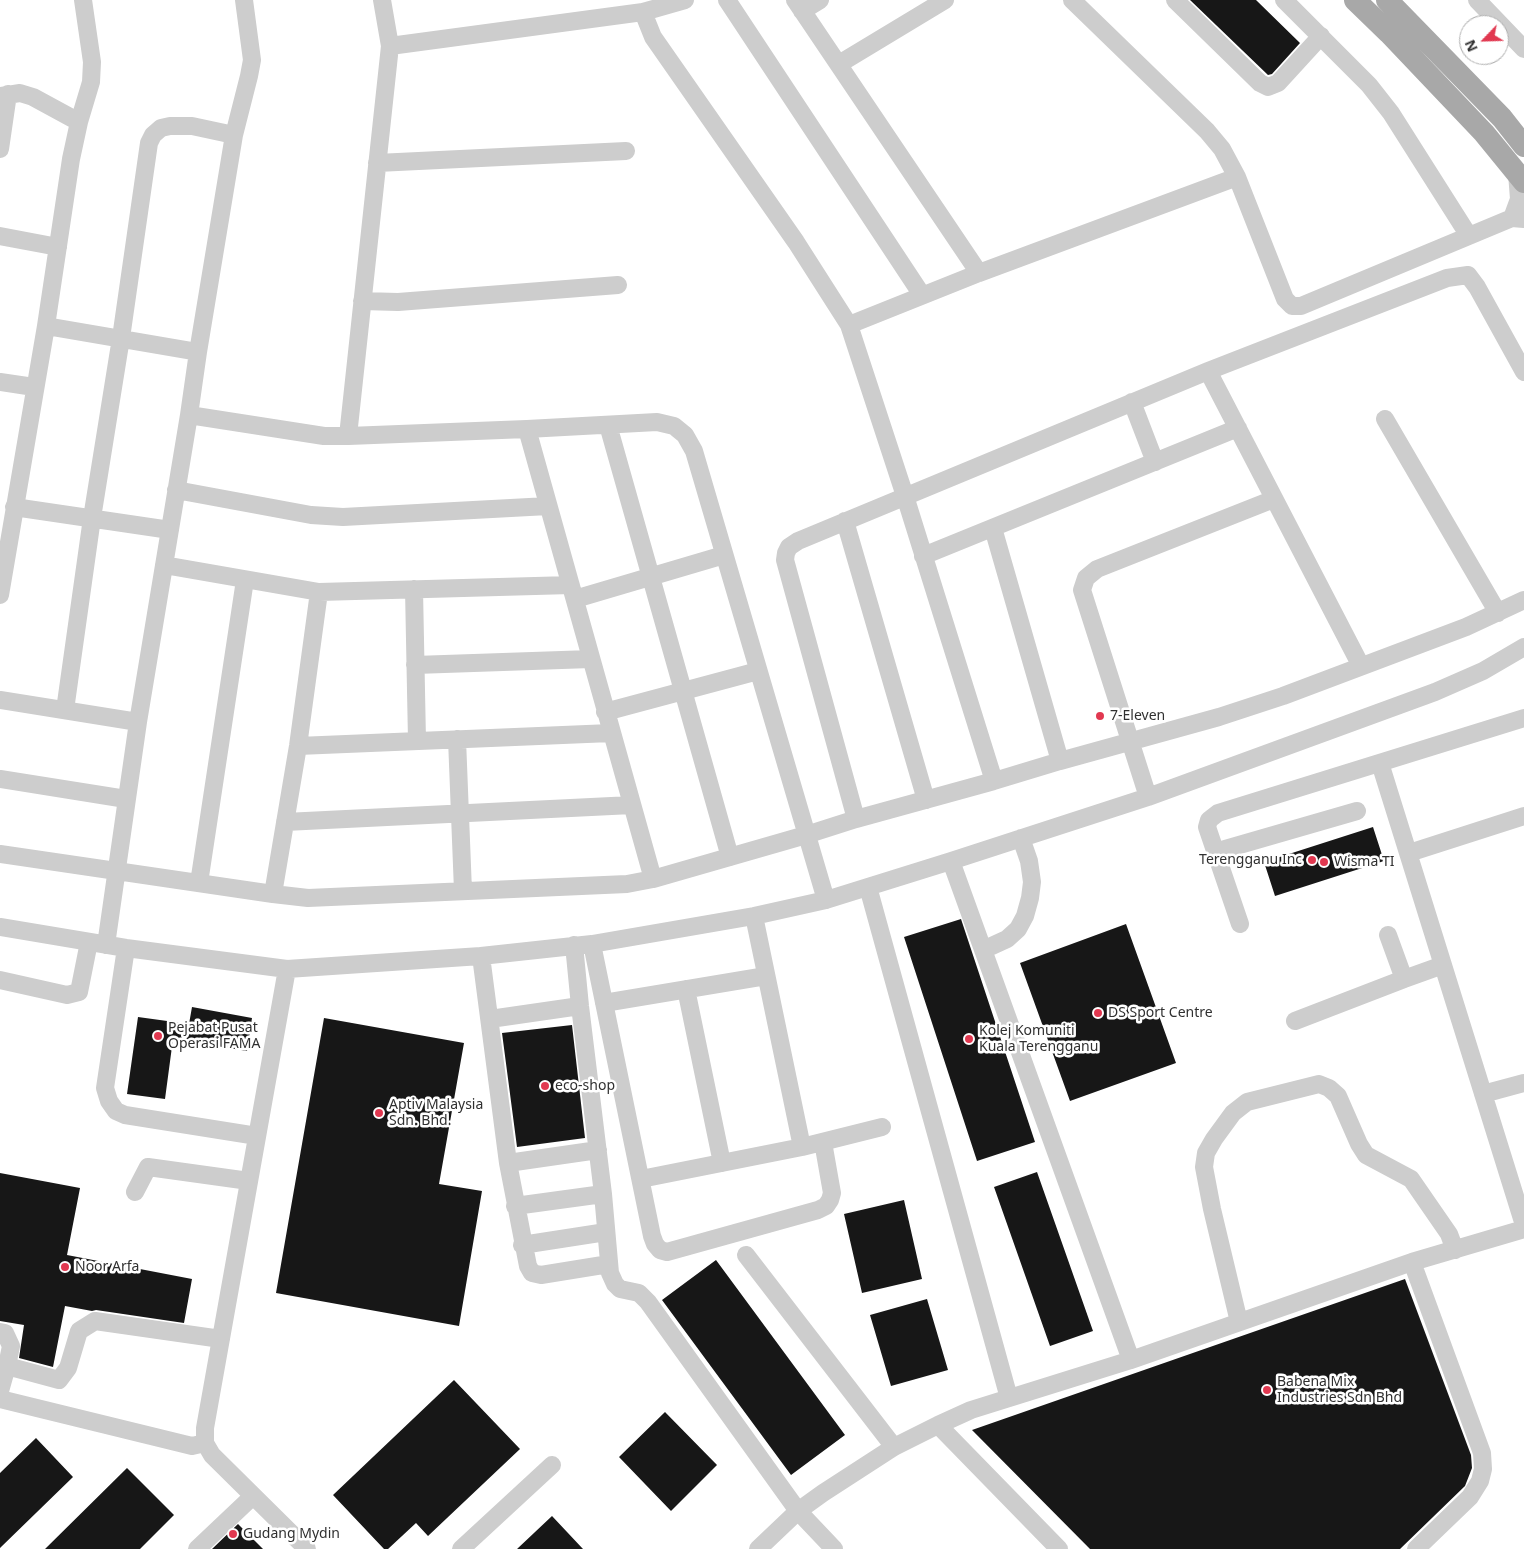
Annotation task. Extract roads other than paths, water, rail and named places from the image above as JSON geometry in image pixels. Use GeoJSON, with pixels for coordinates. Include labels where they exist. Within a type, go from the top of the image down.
{"type":"FeatureCollection","features":[{"type":"Feature","properties":{"kind":"main road"},"geometry":{"type":"LineString","coordinates":[[1355,0],[1484,133],[1521,178]]}},
{"type":"Feature","properties":{"kind":"main road"},"geometry":{"type":"LineString","coordinates":[[1387,0],[1502,118],[1524,146]]}},
{"type":"Feature","properties":{"kind":"street"},"geometry":{"type":"LineString","coordinates":[[0,595],[34,387],[46,326],[71,159],[79,122],[89,90],[92,62],[83,0]]}},
{"type":"Feature","properties":{"kind":"street"},"geometry":{"type":"LineString","coordinates":[[0,980],[67,995],[79,992],[97,943],[116,872],[138,722],[234,135],[252,60],[244,0]]}},
{"type":"Feature","properties":{"kind":"street"},"geometry":{"type":"LineString","coordinates":[[348,436],[390,46],[382,0]]}},
{"type":"Feature","properties":{"kind":"street"},"geometry":{"type":"LineString","coordinates":[[390,46],[643,12],[663,3],[684,0]]}},
{"type":"Feature","properties":{"kind":"street"},"geometry":{"type":"LineString","coordinates":[[726,0],[922,295]]}},
{"type":"Feature","properties":{"kind":"street"},"geometry":{"type":"LineString","coordinates":[[820,0],[798,5],[978,273]]}},
{"type":"Feature","properties":{"kind":"street"},"geometry":{"type":"LineString","coordinates":[[839,64],[945,0]]}},
{"type":"Feature","properties":{"kind":"street"},"geometry":{"type":"LineString","coordinates":[[1072,0],[1207,130],[1222,149],[1236,177],[1285,298],[1292,306],[1301,306],[1469,236],[1518,219],[1521,178]]}},
{"type":"Feature","properties":{"kind":"street"},"geometry":{"type":"LineString","coordinates":[[1175,0],[1260,83],[1268,87],[1278,82],[1321,36]]}},
{"type":"Feature","properties":{"kind":"street"},"geometry":{"type":"LineString","coordinates":[[1284,0],[1369,85],[1391,112],[1469,236]]}},
{"type":"Feature","properties":{"kind":"street"},"geometry":{"type":"LineString","coordinates":[[1477,0],[1524,49]]}},
{"type":"Feature","properties":{"kind":"street"},"geometry":{"type":"LineString","coordinates":[[643,12],[653,37],[796,242],[849,325],[858,347],[994,782]]}},
{"type":"Feature","properties":{"kind":"street"},"geometry":{"type":"LineString","coordinates":[[0,149],[4,95],[20,93],[33,97],[79,122]]}},
{"type":"Feature","properties":{"kind":"street"},"geometry":{"type":"LineString","coordinates":[[65,710],[149,143],[153,135],[161,128],[181,125],[234,135]]}},
{"type":"Feature","properties":{"kind":"street"},"geometry":{"type":"LineString","coordinates":[[377,163],[626,151]]}},
{"type":"Feature","properties":{"kind":"street"},"geometry":{"type":"LineString","coordinates":[[849,325],[978,273],[1236,177]]}},
{"type":"Feature","properties":{"kind":"street"},"geometry":{"type":"LineString","coordinates":[[0,236],[58,247]]}},
{"type":"Feature","properties":{"kind":"street"},"geometry":{"type":"LineString","coordinates":[[856,819],[785,560],[789,547],[798,541],[845,521],[1132,402],[1447,278],[1468,275],[1477,287],[1524,372]]}},
{"type":"Feature","properties":{"kind":"street"},"geometry":{"type":"LineString","coordinates":[[362,301],[398,302],[618,285]]}},
{"type":"Feature","properties":{"kind":"street"},"geometry":{"type":"LineString","coordinates":[[46,326],[198,352]]}},
{"type":"Feature","properties":{"kind":"street"},"geometry":{"type":"LineString","coordinates":[[1208,371],[1361,666]]}},
{"type":"Feature","properties":{"kind":"street"},"geometry":{"type":"LineString","coordinates":[[0,382],[34,387]]}},
{"type":"Feature","properties":{"kind":"street"},"geometry":{"type":"LineString","coordinates":[[1132,402],[1155,462]]}},
{"type":"Feature","properties":{"kind":"street"},"geometry":{"type":"LineString","coordinates":[[189,415],[324,436],[527,429],[657,422],[674,426],[685,434],[694,451],[826,900]]}},
{"type":"Feature","properties":{"kind":"street"},"geometry":{"type":"LineString","coordinates":[[1384,419],[1498,613]]}},
{"type":"Feature","properties":{"kind":"street"},"geometry":{"type":"LineString","coordinates":[[608,425],[730,857]]}},
{"type":"Feature","properties":{"kind":"street"},"geometry":{"type":"LineString","coordinates":[[923,556],[1238,428]]}},
{"type":"Feature","properties":{"kind":"street"},"geometry":{"type":"LineString","coordinates":[[527,429],[653,879]]}},
{"type":"Feature","properties":{"kind":"street"},"geometry":{"type":"LineString","coordinates":[[176,490],[310,515],[342,517],[548,506]]}},
{"type":"Feature","properties":{"kind":"street"},"geometry":{"type":"LineString","coordinates":[[1148,797],[1082,590],[1086,578],[1097,569],[1274,499]]}},
{"type":"Feature","properties":{"kind":"street"},"geometry":{"type":"LineString","coordinates":[[14,507],[170,530]]}},
{"type":"Feature","properties":{"kind":"street"},"geometry":{"type":"LineString","coordinates":[[845,521],[926,800]]}},
{"type":"Feature","properties":{"kind":"street"},"geometry":{"type":"LineString","coordinates":[[993,528],[1060,761]]}},
{"type":"Feature","properties":{"kind":"street"},"geometry":{"type":"LineString","coordinates":[[164,565],[319,592],[414,589],[573,592],[651,576],[724,555]]}},
{"type":"Feature","properties":{"kind":"street"},"geometry":{"type":"LineString","coordinates":[[199,883],[245,580]]}},
{"type":"Feature","properties":{"kind":"street"},"geometry":{"type":"LineString","coordinates":[[414,589],[417,741]]}},
{"type":"Feature","properties":{"kind":"street"},"geometry":{"type":"LineString","coordinates":[[274,894],[298,746],[319,592]]}},
{"type":"Feature","properties":{"kind":"street"},"geometry":{"type":"LineString","coordinates":[[0,854],[308,898],[627,884],[653,879],[856,819],[994,782],[1060,761],[1227,714],[1283,696],[1466,627],[1524,600]]}},
{"type":"Feature","properties":{"kind":"street"},"geometry":{"type":"LineString","coordinates":[[0,927],[126,948],[287,970],[481,956],[592,944],[754,916],[826,900],[951,862],[1148,797],[1435,692],[1483,671],[1524,648]]}},
{"type":"Feature","properties":{"kind":"street"},"geometry":{"type":"LineString","coordinates":[[415,666],[591,658]]}},
{"type":"Feature","properties":{"kind":"street"},"geometry":{"type":"LineString","coordinates":[[605,712],[758,671]]}},
{"type":"Feature","properties":{"kind":"street"},"geometry":{"type":"LineString","coordinates":[[0,700],[138,722]]}},
{"type":"Feature","properties":{"kind":"street"},"geometry":{"type":"LineString","coordinates":[[1240,924],[1207,827],[1209,820],[1218,813],[1524,718]]}},
{"type":"Feature","properties":{"kind":"street"},"geometry":{"type":"LineString","coordinates":[[298,746],[611,733]]}},
{"type":"Feature","properties":{"kind":"street"},"geometry":{"type":"LineString","coordinates":[[457,739],[463,891]]}},
{"type":"Feature","properties":{"kind":"street"},"geometry":{"type":"LineString","coordinates":[[758,1549],[798,1511],[823,1493],[894,1447],[971,1410],[1131,1360],[1412,1262],[1524,1227],[1380,763]]}},
{"type":"Feature","properties":{"kind":"street"},"geometry":{"type":"LineString","coordinates":[[0,779],[126,799]]}},
{"type":"Feature","properties":{"kind":"street"},"geometry":{"type":"LineString","coordinates":[[285,822],[632,805]]}},
{"type":"Feature","properties":{"kind":"street"},"geometry":{"type":"LineString","coordinates":[[1216,852],[1357,811]]}},
{"type":"Feature","properties":{"kind":"street"},"geometry":{"type":"LineString","coordinates":[[1408,853],[1524,816]]}},
{"type":"Feature","properties":{"kind":"street"},"geometry":{"type":"LineString","coordinates":[[983,950],[1007,939],[1018,929],[1025,916],[1032,882],[1029,861],[1021,838]]}},
{"type":"Feature","properties":{"kind":"street"},"geometry":{"type":"LineString","coordinates":[[951,862],[1131,1360]]}},
{"type":"Feature","properties":{"kind":"street"},"geometry":{"type":"LineString","coordinates":[[868,887],[998,1402]]}},
{"type":"Feature","properties":{"kind":"street"},"geometry":{"type":"LineString","coordinates":[[754,916],[802,1147]]}},
{"type":"Feature","properties":{"kind":"street"},"geometry":{"type":"LineString","coordinates":[[1388,935],[1404,979]]}},
{"type":"Feature","properties":{"kind":"street"},"geometry":{"type":"LineString","coordinates":[[592,944],[655,1244],[660,1250],[667,1252],[818,1210],[826,1206],[832,1193],[823,1142]]}},
{"type":"Feature","properties":{"kind":"street"},"geometry":{"type":"LineString","coordinates":[[574,945],[603,1194],[610,1273],[615,1284],[620,1289],[639,1293],[648,1302],[798,1511],[834,1549]]}},
{"type":"Feature","properties":{"kind":"street"},"geometry":{"type":"LineString","coordinates":[[126,948],[105,1088],[109,1101],[116,1111],[125,1115],[257,1136]]}},
{"type":"Feature","properties":{"kind":"street"},"geometry":{"type":"LineString","coordinates":[[481,956],[508,1163],[522,1245],[528,1266],[532,1273],[541,1275],[609,1264]]}},
{"type":"Feature","properties":{"kind":"street"},"geometry":{"type":"LineString","coordinates":[[1295,1021],[1443,965]]}},
{"type":"Feature","properties":{"kind":"street"},"geometry":{"type":"LineString","coordinates":[[287,970],[205,1428],[205,1443],[212,1455],[307,1549]]}},
{"type":"Feature","properties":{"kind":"street"},"geometry":{"type":"LineString","coordinates":[[604,1003],[766,976]]}},
{"type":"Feature","properties":{"kind":"street"},"geometry":{"type":"LineString","coordinates":[[686,989],[722,1163]]}},
{"type":"Feature","properties":{"kind":"street"},"geometry":{"type":"LineString","coordinates":[[490,1019],[580,1006]]}},
{"type":"Feature","properties":{"kind":"street"},"geometry":{"type":"LineString","coordinates":[[1483,1094],[1524,1083]]}},
{"type":"Feature","properties":{"kind":"street"},"geometry":{"type":"LineString","coordinates":[[1239,1322],[1204,1167],[1206,1153],[1214,1139],[1233,1112],[1247,1102],[1319,1084],[1329,1088],[1338,1096],[1359,1144],[1366,1155],[1411,1179],[1449,1234],[1455,1250]]}},
{"type":"Feature","properties":{"kind":"street"},"geometry":{"type":"LineString","coordinates":[[641,1179],[802,1147],[882,1127]]}},
{"type":"Feature","properties":{"kind":"street"},"geometry":{"type":"LineString","coordinates":[[508,1163],[598,1150]]}},
{"type":"Feature","properties":{"kind":"street"},"geometry":{"type":"LineString","coordinates":[[135,1192],[148,1167],[249,1181]]}},
{"type":"Feature","properties":{"kind":"street"},"geometry":{"type":"LineString","coordinates":[[515,1206],[603,1194]]}},
{"type":"Feature","properties":{"kind":"street"},"geometry":{"type":"LineString","coordinates":[[522,1245],[606,1232]]}},
{"type":"Feature","properties":{"kind":"street"},"geometry":{"type":"LineString","coordinates":[[746,1255],[894,1447]]}},
{"type":"Feature","properties":{"kind":"street"},"geometry":{"type":"LineString","coordinates":[[1412,1262],[1482,1453],[1483,1469],[1480,1481],[1470,1497],[1416,1549]]}},
{"type":"Feature","properties":{"kind":"street"},"geometry":{"type":"LineString","coordinates":[[7,1366],[59,1380],[68,1368],[79,1331],[95,1320],[221,1339]]}},
{"type":"Feature","properties":{"kind":"street"},"geometry":{"type":"LineString","coordinates":[[0,1332],[4,1333],[11,1346],[0,1391]]}},
{"type":"Feature","properties":{"kind":"street"},"geometry":{"type":"LineString","coordinates":[[0,1399],[192,1446],[205,1443]]}},
{"type":"Feature","properties":{"kind":"street"},"geometry":{"type":"LineString","coordinates":[[938,1425],[1059,1549]]}},
{"type":"Feature","properties":{"kind":"street"},"geometry":{"type":"LineString","coordinates":[[461,1549],[552,1465]]}},
{"type":"Feature","properties":{"kind":"street"},"geometry":{"type":"LineString","coordinates":[[197,1549],[253,1496]]}},
{"type":"Feature","properties":{"kind":"place","name":"7-Eleven"},"geometry":{"type":"Point","coordinates":[1100,716]}},
{"type":"Feature","properties":{"kind":"place","name":"Terengganu Inc"},"geometry":{"type":"Point","coordinates":[1312,860]}},
{"type":"Feature","properties":{"kind":"place","name":"Wisma TI"},"geometry":{"type":"Point","coordinates":[1324,862]}},
{"type":"Feature","properties":{"kind":"place","name":"DS Sport Centre"},"geometry":{"type":"Point","coordinates":[1098,1013]}},
{"type":"Feature","properties":{"kind":"place","name":"Pejabat Pusat Operasi FAMA"},"geometry":{"type":"Point","coordinates":[158,1036]}},
{"type":"Feature","properties":{"kind":"place","name":"Kolej Komuniti Kuala Terengganu"},"geometry":{"type":"Point","coordinates":[969,1039]}},
{"type":"Feature","properties":{"kind":"place","name":"eco-shop"},"geometry":{"type":"Point","coordinates":[545,1086]}},
{"type":"Feature","properties":{"kind":"place","name":"Aptiv Malaysia Sdn. Bhd."},"geometry":{"type":"Point","coordinates":[379,1113]}},
{"type":"Feature","properties":{"kind":"place","name":"Noor Arfa"},"geometry":{"type":"Point","coordinates":[65,1267]}},
{"type":"Feature","properties":{"kind":"place","name":"Babena Mix Industries Sdn Bhd"},"geometry":{"type":"Point","coordinates":[1267,1390]}},
{"type":"Feature","properties":{"kind":"place","name":"Gudang Mydin"},"geometry":{"type":"Point","coordinates":[233,1534]}}]}
